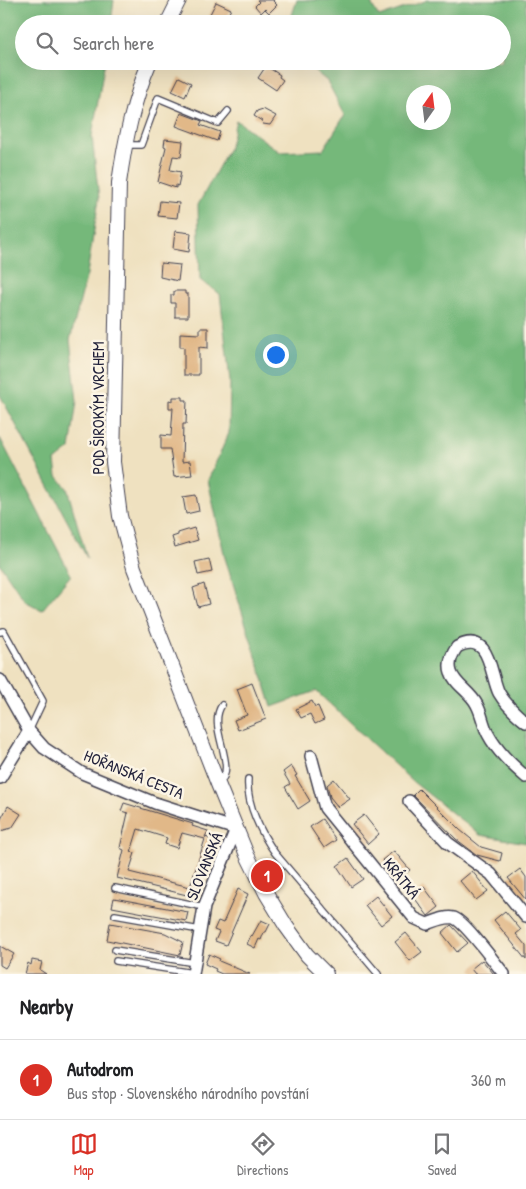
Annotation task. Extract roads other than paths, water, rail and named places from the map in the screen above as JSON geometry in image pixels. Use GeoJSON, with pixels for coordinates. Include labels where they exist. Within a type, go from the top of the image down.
{"type":"FeatureCollection","features":[{"type":"Feature","properties":{"kind":"street"},"geometry":{"type":"LineString","coordinates":[[172,15],[179,0]]}},
{"type":"Feature","properties":{"kind":"street","name":"POD ŠIROKÝM VRCHEM"},"geometry":{"type":"LineString","coordinates":[[146,70],[138,90],[124,145],[119,183],[113,462],[120,516],[134,568],[218,784],[257,876],[276,911],[307,954],[326,974]]}},
{"type":"Feature","properties":{"kind":"street"},"geometry":{"type":"LineString","coordinates":[[526,722],[513,712],[500,695],[495,684],[492,665],[480,646],[471,643],[457,647],[451,657],[450,670],[454,678],[478,705],[487,733],[505,759],[526,777]]}},
{"type":"Feature","properties":{"kind":"street","name":"HOŘANSKÁ CESTA"},"geometry":{"type":"LineString","coordinates":[[0,680],[29,731],[44,748],[82,773],[155,803],[236,829]]}},
{"type":"Feature","properties":{"kind":"street"},"geometry":{"type":"LineString","coordinates":[[0,778],[29,731]]}},
{"type":"Feature","properties":{"kind":"street","name":"KRÁTKÁ"},"geometry":{"type":"LineString","coordinates":[[311,756],[325,808],[414,918],[427,924],[446,918],[456,918],[504,974]]}},
{"type":"Feature","properties":{"kind":"street"},"geometry":{"type":"LineString","coordinates":[[409,800],[448,843],[491,874],[526,917]]}},
{"type":"Feature","properties":{"kind":"street","name":"SLOVANSKÁ"},"geometry":{"type":"LineString","coordinates":[[194,970],[204,907],[236,829]]}},
{"type":"Feature","properties":{"kind":"lane"},"geometry":{"type":"LineString","coordinates":[[124,145],[141,145],[158,98],[218,122],[228,111]]}},
{"type":"Feature","properties":{"kind":"lane"},"geometry":{"type":"LineString","coordinates":[[0,632],[4,631],[43,701],[29,731]]}},
{"type":"Feature","properties":{"kind":"lane"},"geometry":{"type":"LineString","coordinates":[[218,784],[223,780],[227,771],[216,720],[218,710],[222,705]]}},
{"type":"Feature","properties":{"kind":"lane"},"geometry":{"type":"LineString","coordinates":[[248,779],[247,790],[266,839],[275,853],[378,974]]}},
{"type":"Feature","properties":{"kind":"lane"},"geometry":{"type":"LineString","coordinates":[[115,888],[204,907]]}},
{"type":"Feature","properties":{"kind":"lane"},"geometry":{"type":"LineString","coordinates":[[114,915],[200,930]]}},
{"type":"Feature","properties":{"kind":"lane"},"geometry":{"type":"LineString","coordinates":[[114,950],[194,970]]}},
{"type":"Feature","properties":{"kind":"lane"},"geometry":{"type":"LineString","coordinates":[[116,961],[194,970]]}},
{"type":"Feature","properties":{"kind":"place","name":"Autodrom"},"geometry":{"type":"Point","coordinates":[267,876]}}]}
